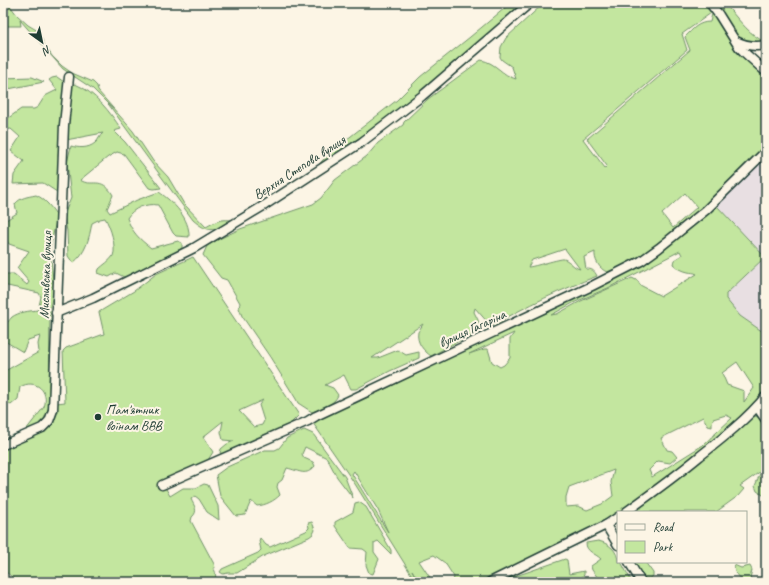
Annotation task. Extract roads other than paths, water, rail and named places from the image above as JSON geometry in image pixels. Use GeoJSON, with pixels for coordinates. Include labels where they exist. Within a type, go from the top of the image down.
{"type":"FeatureCollection","features":[{"type":"Feature","properties":{"kind":"street","name":"Верхня Степова вулиця"},"geometry":{"type":"LineString","coordinates":[[56,314],[94,298],[194,248],[265,205],[362,142],[422,96],[530,3]]}},
{"type":"Feature","properties":{"kind":"street"},"geometry":{"type":"LineString","coordinates":[[710,3],[745,54],[766,72]]}},
{"type":"Feature","properties":{"kind":"street"},"geometry":{"type":"LineString","coordinates":[[734,39],[745,45],[766,45]]}},
{"type":"Feature","properties":{"kind":"street"},"geometry":{"type":"LineString","coordinates":[[766,55],[766,67]]}},
{"type":"Feature","properties":{"kind":"street","name":"Мисливська вулиця"},"geometry":{"type":"LineString","coordinates":[[3,445],[42,428],[49,421],[54,405],[56,314],[64,125],[69,77]]}},
{"type":"Feature","properties":{"kind":"street","name":"вулиця Гагаріна"},"geometry":{"type":"LineString","coordinates":[[162,485],[308,421],[592,286],[640,261],[706,210],[766,151]]}},
{"type":"Feature","properties":{"kind":"street"},"geometry":{"type":"LineString","coordinates":[[627,511],[671,480],[724,438],[757,407],[766,396]]}},
{"type":"Feature","properties":{"kind":"street"},"geometry":{"type":"LineString","coordinates":[[757,407],[766,420]]}},
{"type":"Feature","properties":{"kind":"street"},"geometry":{"type":"LineString","coordinates":[[490,582],[606,525],[617,518]]}},
{"type":"Feature","properties":{"kind":"street"},"geometry":{"type":"LineString","coordinates":[[606,525],[617,543]]}},
{"type":"Feature","properties":{"kind":"street"},"geometry":{"type":"LineString","coordinates":[[629,563],[641,582]]}},
{"type":"Feature","properties":{"kind":"place","name":"Пам'ятник воїнам ВВВ"},"geometry":{"type":"Point","coordinates":[98,417]}}]}
